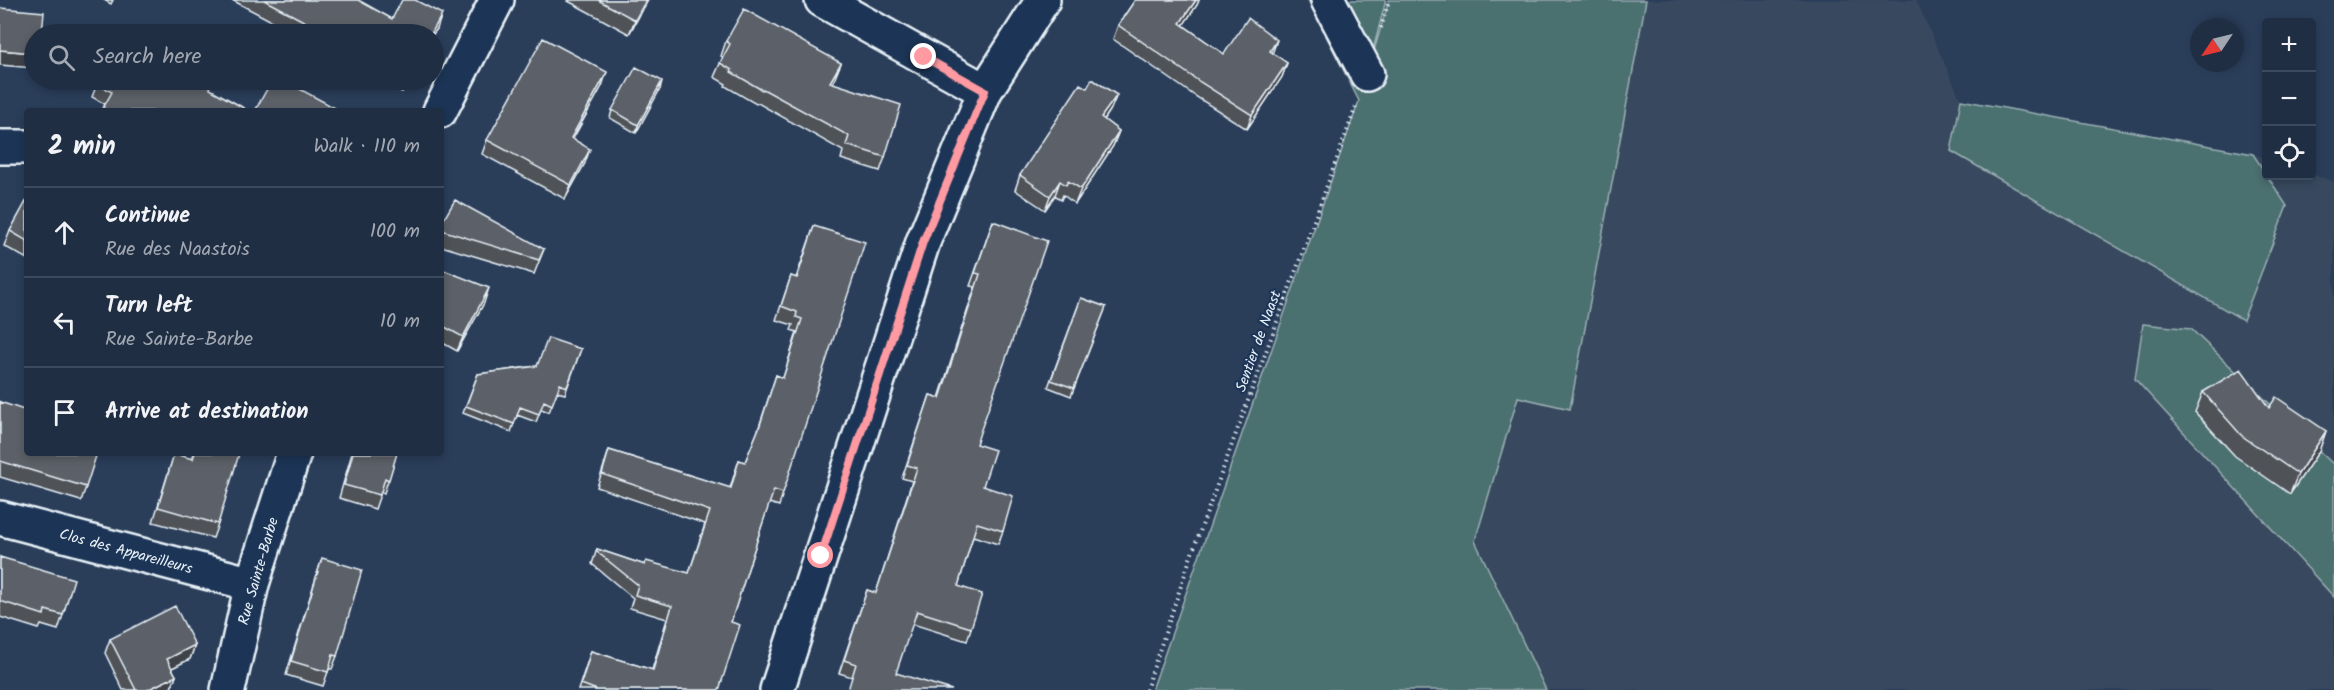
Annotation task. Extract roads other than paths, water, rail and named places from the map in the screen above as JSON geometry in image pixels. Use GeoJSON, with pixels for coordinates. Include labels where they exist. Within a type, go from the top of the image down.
{"type":"FeatureCollection","features":[{"type":"Feature","properties":{"kind":"street"},"geometry":{"type":"LineString","coordinates":[[822,0],[985,91]]}},
{"type":"Feature","properties":{"kind":"street"},"geometry":{"type":"LineString","coordinates":[[777,690],[923,242],[985,91],[1044,0]]}},
{"type":"Feature","properties":{"kind":"street"},"geometry":{"type":"LineString","coordinates":[[1328,0],[1367,74]]}},
{"type":"Feature","properties":{"kind":"street"},"geometry":{"type":"LineString","coordinates":[[441,108],[491,2]]}},
{"type":"Feature","properties":{"kind":"street"},"geometry":{"type":"LineString","coordinates":[[0,147],[24,147]]}},
{"type":"Feature","properties":{"kind":"street","name":"Rue Sainte-Barbe"},"geometry":{"type":"LineString","coordinates":[[228,690],[252,584],[293,456]]}},
{"type":"Feature","properties":{"kind":"street","name":"Clos des Appareilleurs"},"geometry":{"type":"LineString","coordinates":[[0,518],[252,584]]}}]}
